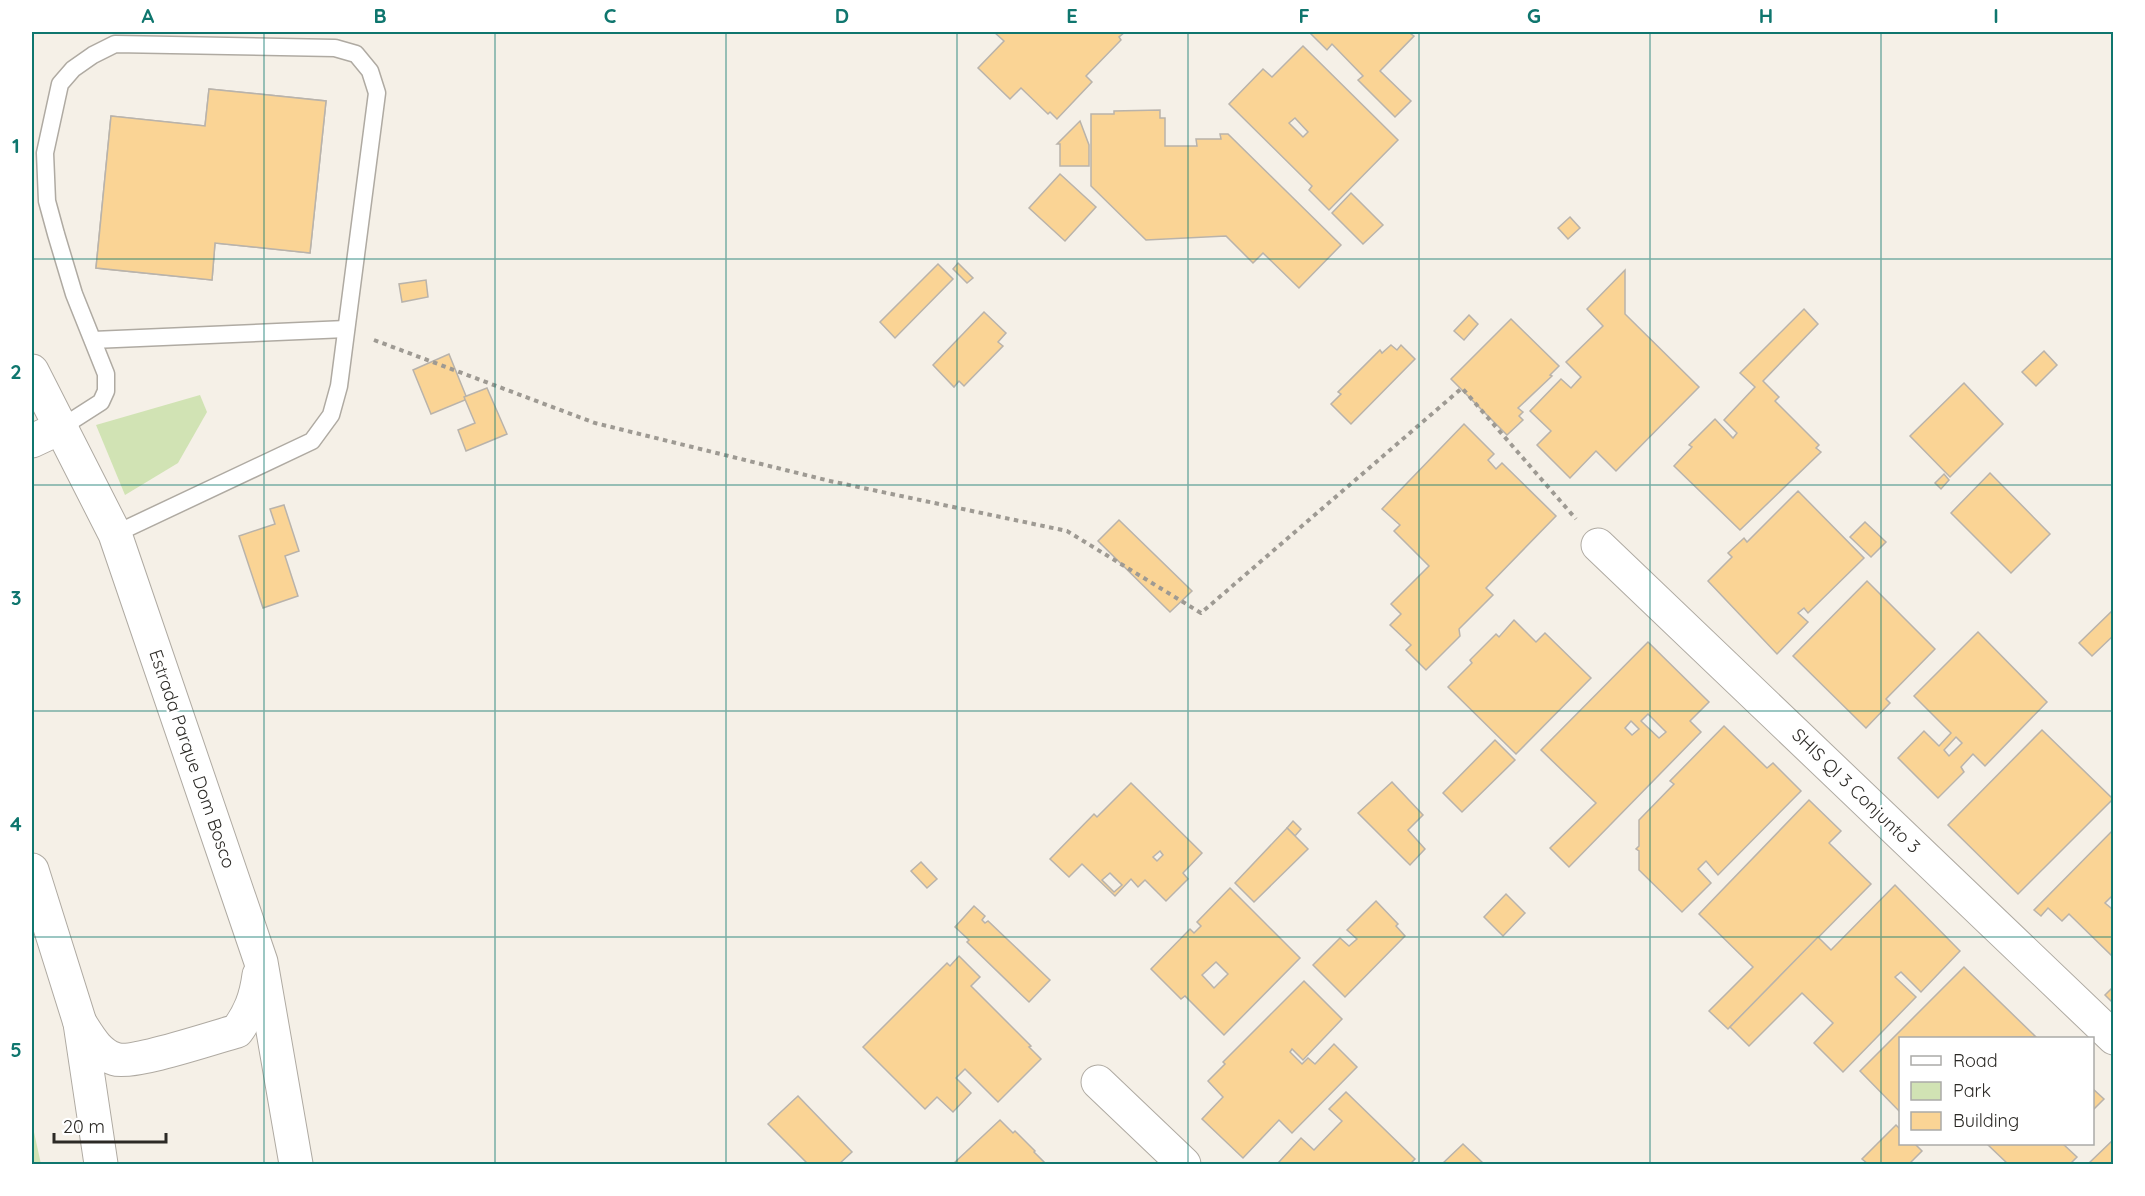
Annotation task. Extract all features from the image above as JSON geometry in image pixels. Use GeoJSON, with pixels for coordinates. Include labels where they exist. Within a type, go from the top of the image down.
{"type":"FeatureCollection","features":[{"type":"Feature","properties":{"kind":"main road","name":"Estrada Parque Dom Bosco"},"geometry":{"type":"LineString","coordinates":[[32,371],[115,534],[261,962],[296,1164]]}},
{"type":"Feature","properties":{"kind":"main road"},"geometry":{"type":"LineString","coordinates":[[32,441],[62,427]]}},
{"type":"Feature","properties":{"kind":"main road","name":"SHIS QI 3 Conjunto 3"},"geometry":{"type":"LineString","coordinates":[[1598,545],[2114,1038]]}},
{"type":"Feature","properties":{"kind":"main road"},"geometry":{"type":"LineString","coordinates":[[32,870],[80,1023],[101,1164]]}},
{"type":"Feature","properties":{"kind":"main road"},"geometry":{"type":"LineString","coordinates":[[80,1023],[96,1047],[116,1059],[134,1060],[237,1031],[250,1012],[257,993],[261,962]]}},
{"type":"Feature","properties":{"kind":"main road"},"geometry":{"type":"LineString","coordinates":[[1098,1082],[1184,1164]]}},
{"type":"Feature","properties":{"kind":"lane"},"geometry":{"type":"LineString","coordinates":[[62,427],[101,402],[106,391],[106,374],[74,294],[47,201],[45,153],[60,84],[73,69],[93,55],[115,44],[335,48],[356,54],[370,71],[377,93],[339,386],[331,415],[312,441],[115,534]]}},
{"type":"Feature","properties":{"kind":"lane"},"geometry":{"type":"LineString","coordinates":[[93,340],[346,329]]}},
{"type":"Feature","properties":{"kind":"path"},"geometry":{"type":"LineString","coordinates":[[346,329],[595,423],[830,481],[1067,531],[1201,613],[1462,388],[1598,545]]}},
{"type":"Feature","properties":{"kind":"green space"},"geometry":{"type":"Polygon","coordinates":[[[200,395],[207,412],[178,463],[125,495],[96,425],[200,395]]]}},
{"type":"Feature","properties":{"kind":"green space"},"geometry":{"type":"Polygon","coordinates":[[[32,1123],[41,1164],[32,1164],[32,1123]]]}},
{"type":"Feature","properties":{"kind":"building"},"geometry":{"type":"Polygon","coordinates":[[[994,32],[1125,32],[1119,37],[1121,40],[1086,76],[1092,82],[1057,119],[1050,112],[1048,114],[1021,88],[1010,99],[978,68],[1004,41],[994,32]]]}},
{"type":"Feature","properties":{"kind":"building"},"geometry":{"type":"Polygon","coordinates":[[[1309,32],[1408,32],[1414,36],[1380,71],[1411,101],[1395,117],[1358,80],[1363,76],[1332,44],[1327,50],[1309,32]]]}},
{"type":"Feature","properties":{"kind":"building"},"geometry":{"type":"Polygon","coordinates":[[[1303,46],[1398,140],[1329,210],[1309,190],[1312,186],[1229,104],[1263,69],[1272,77],[1303,46]],[[1295,118],[1289,123],[1303,137],[1308,132],[1295,118]]]}},
{"type":"Feature","properties":{"kind":"building"},"geometry":{"type":"Polygon","coordinates":[[[209,89],[326,101],[310,253],[215,243],[212,280],[96,268],[111,116],[205,126],[209,89]],[[204,152],[197,218],[217,221],[224,155],[204,152]]]}},
{"type":"Feature","properties":{"kind":"building"},"geometry":{"type":"Polygon","coordinates":[[[209,89],[326,101],[310,253],[215,243],[212,280],[96,268],[111,116],[205,126],[209,89]]]}},
{"type":"Feature","properties":{"kind":"building"},"geometry":{"type":"Polygon","coordinates":[[[1160,110],[1160,118],[1165,118],[1165,146],[1197,146],[1196,139],[1221,139],[1220,134],[1228,134],[1341,245],[1299,288],[1263,253],[1253,263],[1226,236],[1146,240],[1091,186],[1091,114],[1160,110]]]}},
{"type":"Feature","properties":{"kind":"building"},"geometry":{"type":"Polygon","coordinates":[[[1080,121],[1089,145],[1089,166],[1060,166],[1060,144],[1057,144],[1080,121]]]}},
{"type":"Feature","properties":{"kind":"building"},"geometry":{"type":"Polygon","coordinates":[[[1060,174],[1096,207],[1065,241],[1029,208],[1060,174]]]}},
{"type":"Feature","properties":{"kind":"building"},"geometry":{"type":"Polygon","coordinates":[[[1351,193],[1383,225],[1363,244],[1332,213],[1351,193]]]}},
{"type":"Feature","properties":{"kind":"building"},"geometry":{"type":"Polygon","coordinates":[[[1570,217],[1580,228],[1568,239],[1558,228],[1570,217]]]}},
{"type":"Feature","properties":{"kind":"building"},"geometry":{"type":"Polygon","coordinates":[[[958,263],[973,278],[967,283],[953,269],[958,263]]]}},
{"type":"Feature","properties":{"kind":"building"},"geometry":{"type":"Polygon","coordinates":[[[938,264],[953,279],[895,338],[880,322],[938,264]]]}},
{"type":"Feature","properties":{"kind":"building"},"geometry":{"type":"Polygon","coordinates":[[[1625,270],[1625,314],[1699,387],[1616,471],[1596,451],[1570,478],[1537,445],[1551,431],[1530,411],[1561,379],[1571,388],[1581,377],[1566,362],[1603,326],[1587,309],[1625,270]]]}},
{"type":"Feature","properties":{"kind":"building"},"geometry":{"type":"Polygon","coordinates":[[[426,280],[428,297],[402,302],[399,284],[426,280]]]}},
{"type":"Feature","properties":{"kind":"building"},"geometry":{"type":"Polygon","coordinates":[[[1804,309],[1818,324],[1763,381],[1779,397],[1775,401],[1819,445],[1816,448],[1821,452],[1740,530],[1674,466],[1692,447],[1689,445],[1715,419],[1733,438],[1737,433],[1724,420],[1755,387],[1740,373],[1804,309]]]}},
{"type":"Feature","properties":{"kind":"building"},"geometry":{"type":"Polygon","coordinates":[[[984,312],[1006,333],[998,342],[1003,346],[964,386],[959,381],[954,387],[933,365],[984,312]]]}},
{"type":"Feature","properties":{"kind":"building"},"geometry":{"type":"Polygon","coordinates":[[[1469,315],[1478,324],[1464,340],[1454,331],[1469,315]]]}},
{"type":"Feature","properties":{"kind":"building"},"geometry":{"type":"Polygon","coordinates":[[[1511,319],[1559,366],[1550,375],[1552,376],[1518,408],[1523,412],[1519,416],[1523,420],[1507,435],[1451,379],[1511,319]]]}},
{"type":"Feature","properties":{"kind":"building"},"geometry":{"type":"Polygon","coordinates":[[[1391,345],[1397,350],[1401,345],[1415,359],[1351,424],[1331,404],[1341,394],[1338,392],[1380,350],[1382,353],[1391,345]]]}},
{"type":"Feature","properties":{"kind":"building"},"geometry":{"type":"Polygon","coordinates":[[[2044,351],[2057,365],[2036,386],[2022,372],[2044,351]]]}},
{"type":"Feature","properties":{"kind":"building"},"geometry":{"type":"Polygon","coordinates":[[[449,354],[466,396],[465,400],[431,414],[413,370],[449,354]]]}},
{"type":"Feature","properties":{"kind":"building"},"geometry":{"type":"Polygon","coordinates":[[[1964,383],[2003,424],[1950,477],[1910,436],[1964,383]]]}},
{"type":"Feature","properties":{"kind":"building"},"geometry":{"type":"Polygon","coordinates":[[[487,388],[507,434],[466,451],[458,430],[475,423],[464,397],[487,388]]]}},
{"type":"Feature","properties":{"kind":"building"},"geometry":{"type":"Polygon","coordinates":[[[1464,424],[1494,454],[1488,460],[1496,469],[1502,463],[1556,516],[1486,588],[1493,595],[1459,629],[1460,636],[1426,670],[1406,650],[1411,645],[1390,625],[1401,614],[1391,604],[1429,566],[1394,531],[1400,525],[1382,509],[1464,424]]]}},
{"type":"Feature","properties":{"kind":"building"},"geometry":{"type":"Polygon","coordinates":[[[1990,473],[2050,534],[2011,573],[1951,513],[1990,473]]]}},
{"type":"Feature","properties":{"kind":"building"},"geometry":{"type":"Polygon","coordinates":[[[1944,474],[1949,480],[1941,489],[1935,483],[1944,474]]]}},
{"type":"Feature","properties":{"kind":"building"},"geometry":{"type":"Polygon","coordinates":[[[1798,491],[1864,558],[1808,613],[1804,608],[1798,613],[1808,622],[1777,654],[1708,581],[1732,557],[1728,553],[1744,538],[1747,542],[1798,491]]]}},
{"type":"Feature","properties":{"kind":"building"},"geometry":{"type":"Polygon","coordinates":[[[284,505],[299,551],[285,556],[298,596],[263,608],[239,536],[275,524],[270,509],[284,505]]]}},
{"type":"Feature","properties":{"kind":"building"},"geometry":{"type":"Polygon","coordinates":[[[1119,520],[1192,591],[1170,612],[1098,541],[1119,520]]]}},
{"type":"Feature","properties":{"kind":"building"},"geometry":{"type":"Polygon","coordinates":[[[1865,522],[1886,542],[1871,557],[1850,537],[1865,522]]]}},
{"type":"Feature","properties":{"kind":"building"},"geometry":{"type":"Polygon","coordinates":[[[1867,581],[1935,649],[1886,699],[1890,703],[1866,728],[1793,656],[1867,581]]]}},
{"type":"Feature","properties":{"kind":"building"},"geometry":{"type":"Polygon","coordinates":[[[2114,609],[2114,635],[2092,656],[2079,643],[2114,609]]]}},
{"type":"Feature","properties":{"kind":"building"},"geometry":{"type":"Polygon","coordinates":[[[1514,620],[1536,642],[1545,633],[1591,678],[1516,754],[1448,687],[1472,663],[1470,660],[1496,634],[1499,637],[1514,620]]]}},
{"type":"Feature","properties":{"kind":"building"},"geometry":{"type":"Polygon","coordinates":[[[1978,632],[2047,702],[1985,766],[1973,754],[1961,767],[1964,772],[1938,798],[1898,758],[1924,731],[1939,746],[1951,733],[1914,696],[1978,632]],[[1956,737],[1944,750],[1949,756],[1962,743],[1956,737]]]}},
{"type":"Feature","properties":{"kind":"building"},"geometry":{"type":"Polygon","coordinates":[[[1648,642],[1709,702],[1690,721],[1701,732],[1569,867],[1550,848],[1596,803],[1541,750],[1648,642]],[[1648,714],[1641,721],[1659,738],[1666,732],[1648,714]],[[1631,721],[1625,728],[1632,735],[1639,729],[1631,721]]]}},
{"type":"Feature","properties":{"kind":"building"},"geometry":{"type":"Polygon","coordinates":[[[1724,726],[1767,768],[1773,763],[1801,791],[1718,875],[1706,861],[1698,869],[1711,883],[1682,912],[1639,870],[1639,851],[1636,849],[1639,846],[1639,820],[1674,784],[1670,781],[1724,726]]]}},
{"type":"Feature","properties":{"kind":"building"},"geometry":{"type":"Polygon","coordinates":[[[2042,730],[2113,799],[2018,894],[1948,825],[2042,730]]]}},
{"type":"Feature","properties":{"kind":"building"},"geometry":{"type":"Polygon","coordinates":[[[1495,740],[1515,760],[1462,812],[1443,793],[1495,740]]]}},
{"type":"Feature","properties":{"kind":"building"},"geometry":{"type":"Polygon","coordinates":[[[1392,782],[1423,815],[1408,830],[1425,849],[1410,865],[1358,813],[1392,782]]]}},
{"type":"Feature","properties":{"kind":"building"},"geometry":{"type":"Polygon","coordinates":[[[1131,783],[1202,853],[1183,873],[1188,879],[1166,901],[1145,880],[1138,887],[1131,879],[1115,896],[1082,864],[1069,877],[1050,859],[1094,814],[1097,817],[1131,783]],[[1160,851],[1153,857],[1157,861],[1163,855],[1160,851]],[[1110,873],[1102,880],[1114,892],[1122,885],[1110,873]]]}},
{"type":"Feature","properties":{"kind":"building"},"geometry":{"type":"Polygon","coordinates":[[[1809,800],[1841,831],[1829,843],[1871,884],[1728,1029],[1709,1011],[1753,967],[1699,914],[1809,800]]]}},
{"type":"Feature","properties":{"kind":"building"},"geometry":{"type":"Polygon","coordinates":[[[1293,821],[1301,829],[1295,836],[1287,828],[1293,821]]]}},
{"type":"Feature","properties":{"kind":"building"},"geometry":{"type":"Polygon","coordinates":[[[1287,828],[1308,849],[1254,902],[1235,883],[1287,828]]]}},
{"type":"Feature","properties":{"kind":"building"},"geometry":{"type":"Polygon","coordinates":[[[2114,829],[2114,894],[2105,903],[2111,908],[2114,906],[2114,953],[2111,955],[2069,914],[2062,921],[2048,908],[2041,916],[2034,910],[2114,829]]]}},
{"type":"Feature","properties":{"kind":"building"},"geometry":{"type":"Polygon","coordinates":[[[921,862],[937,879],[927,888],[911,871],[921,862]]]}},
{"type":"Feature","properties":{"kind":"building"},"geometry":{"type":"Polygon","coordinates":[[[1895,885],[1960,951],[1921,992],[1901,972],[1895,977],[1916,997],[1843,1072],[1814,1043],[1833,1023],[1802,993],[1749,1046],[1730,1027],[1818,937],[1831,950],[1895,885]]]}},
{"type":"Feature","properties":{"kind":"building"},"geometry":{"type":"Polygon","coordinates":[[[1230,888],[1300,958],[1224,1035],[1185,996],[1181,999],[1151,969],[1190,929],[1194,933],[1201,926],[1197,922],[1230,888]],[[1216,962],[1202,975],[1214,988],[1228,974],[1216,962]]]}},
{"type":"Feature","properties":{"kind":"building"},"geometry":{"type":"Polygon","coordinates":[[[1506,894],[1525,913],[1503,936],[1484,917],[1506,894]]]}},
{"type":"Feature","properties":{"kind":"building"},"geometry":{"type":"Polygon","coordinates":[[[1376,901],[1398,924],[1396,926],[1405,936],[1345,997],[1313,965],[1340,938],[1349,946],[1357,939],[1347,930],[1376,901]]]}},
{"type":"Feature","properties":{"kind":"building"},"geometry":{"type":"Polygon","coordinates":[[[974,906],[985,916],[982,920],[985,923],[988,921],[1050,980],[1029,1002],[967,942],[969,940],[955,927],[974,906]]]}},
{"type":"Feature","properties":{"kind":"building"},"geometry":{"type":"Polygon","coordinates":[[[959,956],[980,977],[971,986],[1041,1059],[998,1102],[965,1069],[956,1078],[971,1093],[953,1112],[937,1097],[925,1109],[863,1047],[947,963],[950,966],[959,956]]]}},
{"type":"Feature","properties":{"kind":"building"},"geometry":{"type":"Polygon","coordinates":[[[1964,967],[2036,1037],[1899,1037],[1899,1111],[1860,1071],[1964,967]]]}},
{"type":"Feature","properties":{"kind":"building"},"geometry":{"type":"Polygon","coordinates":[[[1304,981],[1342,1019],[1303,1060],[1292,1049],[1290,1052],[1302,1064],[1308,1058],[1315,1064],[1334,1044],[1357,1067],[1292,1133],[1279,1120],[1243,1158],[1202,1119],[1223,1097],[1208,1081],[1225,1064],[1223,1062],[1304,981]]]}},
{"type":"Feature","properties":{"kind":"building"},"geometry":{"type":"Polygon","coordinates":[[[2114,986],[2114,1004],[2105,995],[2114,986]]]}},
{"type":"Feature","properties":{"kind":"building"},"geometry":{"type":"Polygon","coordinates":[[[2094,1090],[2104,1099],[2094,1109],[2094,1090]]]}},
{"type":"Feature","properties":{"kind":"building"},"geometry":{"type":"Polygon","coordinates":[[[1346,1092],[1415,1159],[1410,1164],[1281,1164],[1279,1162],[1301,1138],[1314,1150],[1342,1121],[1329,1109],[1346,1092]]]}},
{"type":"Feature","properties":{"kind":"building"},"geometry":{"type":"Polygon","coordinates":[[[798,1096],[852,1152],[839,1164],[808,1164],[768,1124],[798,1096]]]}},
{"type":"Feature","properties":{"kind":"building"},"geometry":{"type":"Polygon","coordinates":[[[1000,1120],[1035,1151],[1044,1162],[1043,1164],[953,1164],[1000,1120]]]}},
{"type":"Feature","properties":{"kind":"building"},"geometry":{"type":"Polygon","coordinates":[[[1896,1125],[1899,1128],[1899,1145],[1916,1145],[1922,1151],[1909,1164],[1868,1164],[1862,1159],[1896,1125]]]}},
{"type":"Feature","properties":{"kind":"building"},"geometry":{"type":"Polygon","coordinates":[[[2114,1139],[2114,1164],[2088,1164],[2114,1139]]]}},
{"type":"Feature","properties":{"kind":"building"},"geometry":{"type":"Polygon","coordinates":[[[1463,1144],[1484,1164],[1442,1164],[1463,1144]]]}},
{"type":"Feature","properties":{"kind":"building"},"geometry":{"type":"Polygon","coordinates":[[[1988,1145],[2064,1145],[2077,1157],[2070,1164],[2008,1164],[1988,1145]]]}}]}
